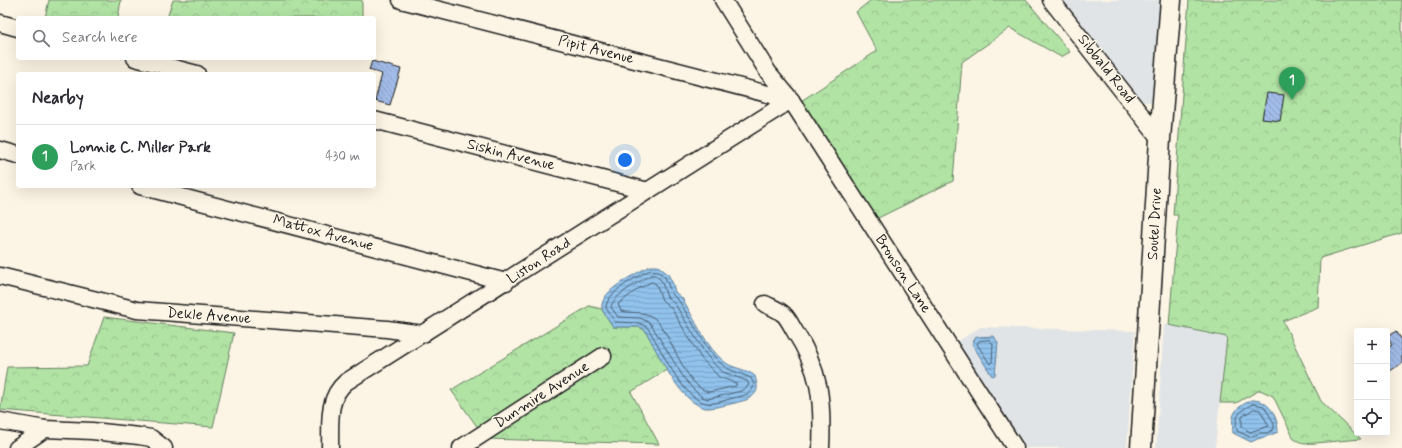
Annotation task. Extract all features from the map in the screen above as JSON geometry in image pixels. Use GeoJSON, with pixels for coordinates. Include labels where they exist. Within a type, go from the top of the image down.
{"type":"FeatureCollection","features":[{"type":"Feature","properties":{"kind":"main road","name":"Soutel Drive"},"geometry":{"type":"LineString","coordinates":[[1141,448],[1160,139],[1171,0]]}},
{"type":"Feature","properties":{"kind":"street","name":"Pipit Avenue"},"geometry":{"type":"LineString","coordinates":[[401,0],[791,100]]}},
{"type":"Feature","properties":{"kind":"street","name":"Bronson Lane"},"geometry":{"type":"LineString","coordinates":[[723,0],[768,72],[791,100],[1015,448]]}},
{"type":"Feature","properties":{"kind":"street","name":"Sibbald Road"},"geometry":{"type":"LineString","coordinates":[[1051,0],[1160,139]]}},
{"type":"Feature","properties":{"kind":"street"},"geometry":{"type":"LineString","coordinates":[[0,23],[16,27]]}},
{"type":"Feature","properties":{"kind":"street"},"geometry":{"type":"LineString","coordinates":[[143,60],[189,72]]}},
{"type":"Feature","properties":{"kind":"street","name":"Liston Road"},"geometry":{"type":"LineString","coordinates":[[330,448],[331,408],[339,389],[791,100]]}},
{"type":"Feature","properties":{"kind":"street","name":"Siskin Avenue"},"geometry":{"type":"LineString","coordinates":[[376,121],[648,191]]}},
{"type":"Feature","properties":{"kind":"street"},"geometry":{"type":"LineString","coordinates":[[0,150],[16,154]]}},
{"type":"Feature","properties":{"kind":"street","name":"Mattox Avenue"},"geometry":{"type":"LineString","coordinates":[[148,188],[506,282]]}},
{"type":"Feature","properties":{"kind":"street","name":"Dekle Avenue"},"geometry":{"type":"LineString","coordinates":[[0,276],[137,310],[423,334]]}},
{"type":"Feature","properties":{"kind":"street"},"geometry":{"type":"LineString","coordinates":[[765,304],[783,313],[804,345],[814,368],[821,391],[821,448]]}},
{"type":"Feature","properties":{"kind":"street","name":"Dunmire Avenue"},"geometry":{"type":"LineString","coordinates":[[461,448],[603,356]]}},
{"type":"Feature","properties":{"kind":"street"},"geometry":{"type":"LineString","coordinates":[[0,422],[44,429],[92,431],[152,438],[164,448]]}},
{"type":"Feature","properties":{"kind":"street"},"geometry":{"type":"LineString","coordinates":[[17,448],[44,429]]}},
{"type":"Feature","properties":{"kind":"shaded area"},"geometry":{"type":"Polygon","coordinates":[[[1057,0],[1164,0],[1155,97],[1150,102],[1144,102],[1136,98],[1057,0]]]}},
{"type":"Feature","properties":{"kind":"shaded area"},"geometry":{"type":"Polygon","coordinates":[[[1164,324],[1227,337],[1215,448],[1156,448],[1164,324]]]}},
{"type":"Feature","properties":{"kind":"shaded area"},"geometry":{"type":"Polygon","coordinates":[[[980,327],[1135,331],[1127,448],[1020,448],[954,344],[980,327]]]}},
{"type":"Feature","properties":{"kind":"green space"},"geometry":{"type":"Polygon","coordinates":[[[49,0],[121,0],[118,16],[45,16],[49,0]]]}},
{"type":"Feature","properties":{"kind":"green space"},"geometry":{"type":"Polygon","coordinates":[[[173,0],[362,0],[362,16],[168,16],[173,0]]]}},
{"type":"Feature","properties":{"kind":"green space"},"geometry":{"type":"Polygon","coordinates":[[[871,0],[1026,0],[1070,52],[1061,57],[1010,28],[962,62],[953,181],[874,220],[798,103],[877,51],[856,12],[871,0]]]}},
{"type":"Feature","properties":{"kind":"green space"},"geometry":{"type":"Polygon","coordinates":[[[1189,0],[1402,0],[1402,233],[1320,258],[1318,307],[1283,321],[1321,401],[1354,432],[1354,436],[1358,436],[1361,439],[1304,444],[1294,439],[1273,396],[1260,390],[1236,403],[1220,403],[1227,337],[1169,325],[1178,215],[1173,215],[1189,0]]]}},
{"type":"Feature","properties":{"kind":"green space"},"geometry":{"type":"Polygon","coordinates":[[[589,306],[602,309],[613,327],[639,327],[645,330],[668,369],[631,392],[659,444],[486,439],[451,390],[589,306]]]}},
{"type":"Feature","properties":{"kind":"green space"},"geometry":{"type":"Polygon","coordinates":[[[104,317],[234,333],[213,427],[0,410],[7,367],[87,366],[104,317]]]}},
{"type":"Feature","properties":{"kind":"water"},"geometry":{"type":"Polygon","coordinates":[[[650,266],[658,266],[668,274],[675,292],[682,298],[701,333],[719,357],[726,363],[755,376],[757,390],[754,395],[746,400],[714,407],[706,408],[696,404],[678,387],[645,330],[639,327],[613,327],[602,308],[606,295],[620,283],[650,266]]]}},
{"type":"Feature","properties":{"kind":"water"},"geometry":{"type":"Polygon","coordinates":[[[994,336],[998,343],[995,375],[992,376],[972,344],[976,337],[994,336]]]}},
{"type":"Feature","properties":{"kind":"water"},"geometry":{"type":"Polygon","coordinates":[[[1251,400],[1257,400],[1267,405],[1274,415],[1278,426],[1278,432],[1251,442],[1233,433],[1233,416],[1237,409],[1251,400]]]}},
{"type":"Feature","properties":{"kind":"building"},"geometry":{"type":"Polygon","coordinates":[[[372,61],[401,69],[390,105],[376,101],[382,74],[369,70],[372,61]]]}},
{"type":"Feature","properties":{"kind":"building"},"geometry":{"type":"Polygon","coordinates":[[[1267,93],[1284,95],[1280,121],[1262,119],[1267,93]]]}},
{"type":"Feature","properties":{"kind":"building"},"geometry":{"type":"Polygon","coordinates":[[[1396,331],[1402,340],[1402,363],[1390,371],[1390,346],[1392,345],[1390,342],[1390,335],[1396,331]]]}},
{"type":"Feature","properties":{"kind":"place","name":"Lonnie C. Miller Park"},"geometry":{"type":"Point","coordinates":[1292,100]}}]}
